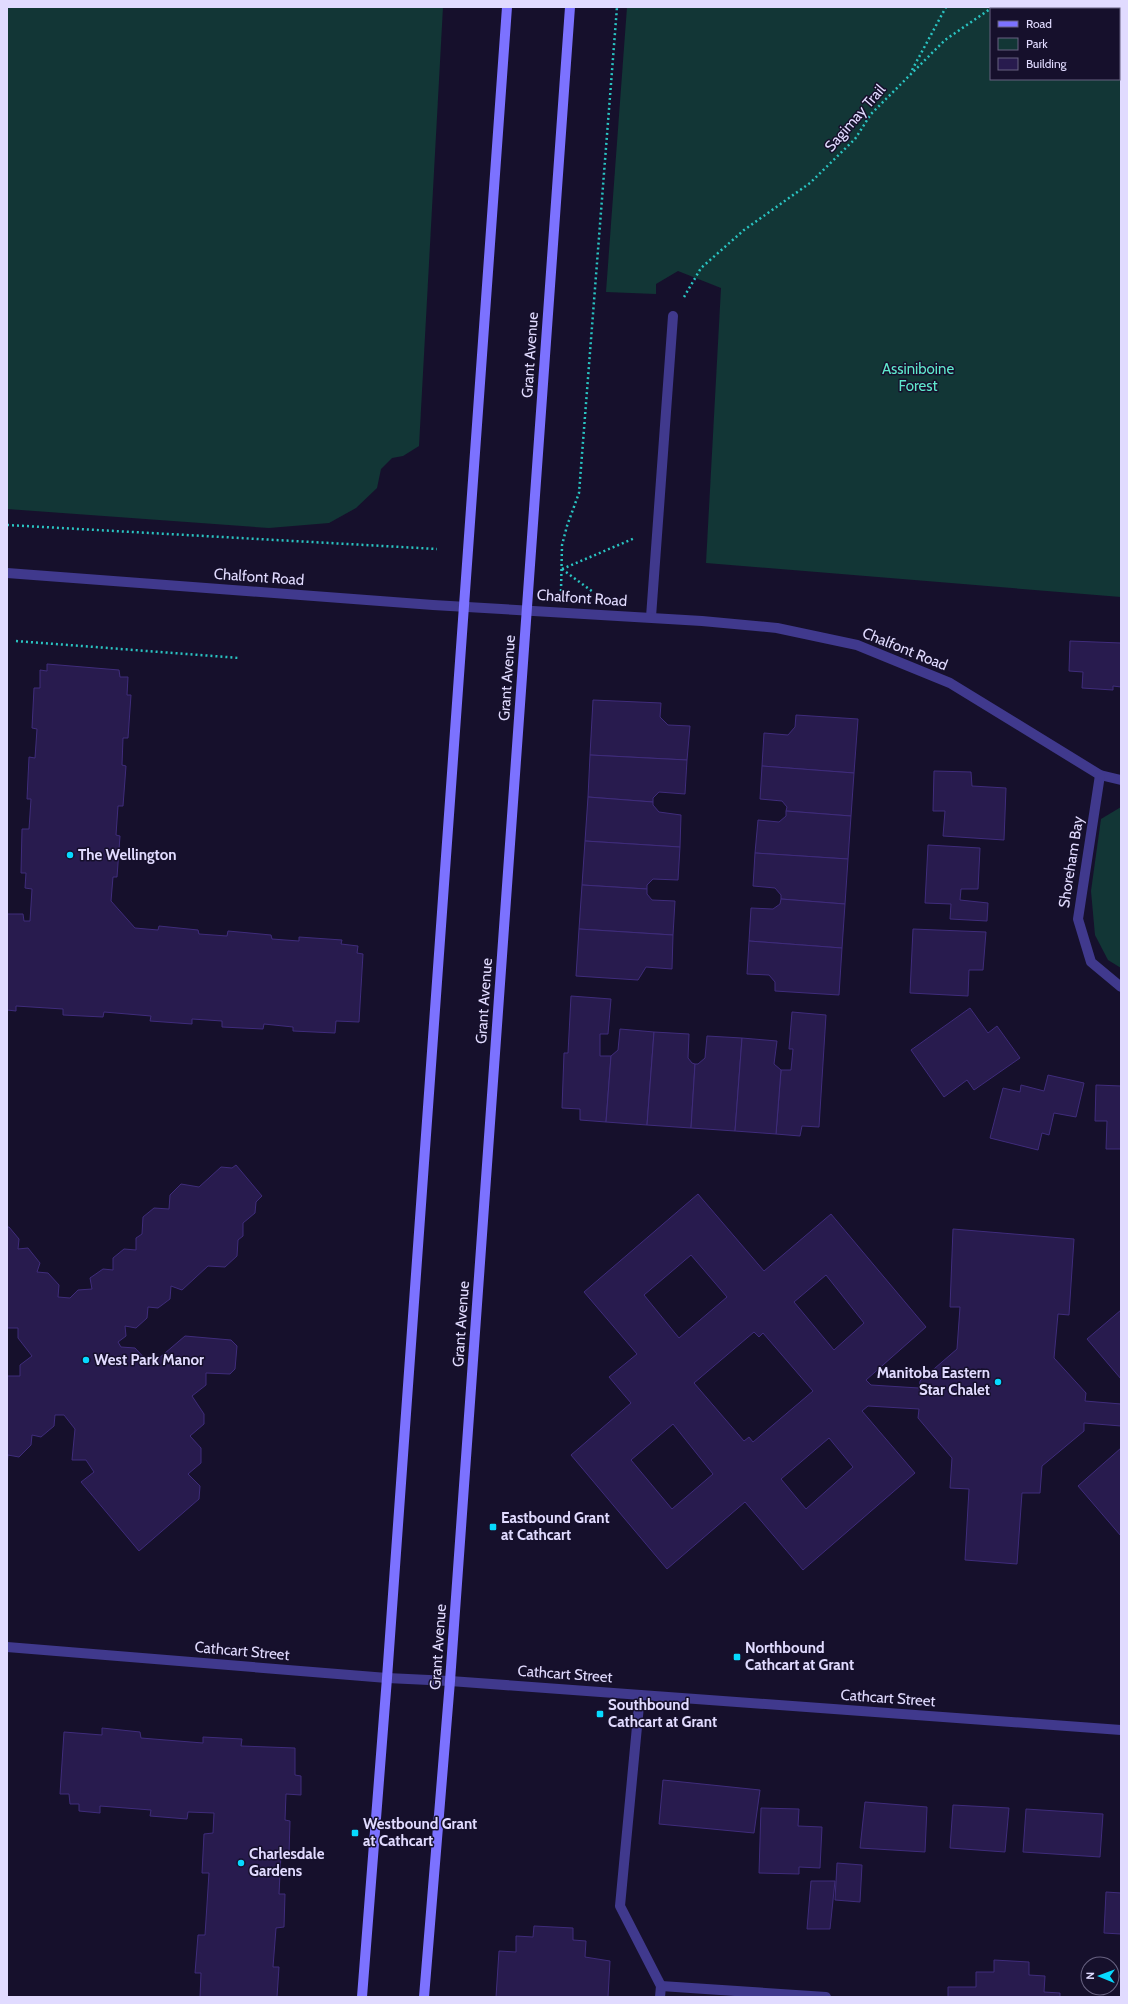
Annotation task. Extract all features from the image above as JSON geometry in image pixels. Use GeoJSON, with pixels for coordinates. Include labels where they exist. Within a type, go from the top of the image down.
{"type":"FeatureCollection","features":[{"type":"Feature","properties":{"kind":"main road"},"geometry":{"type":"LineString","coordinates":[[362,1997],[387,1678],[507,7]]}},
{"type":"Feature","properties":{"kind":"main road","name":"Grant Avenue"},"geometry":{"type":"LineString","coordinates":[[424,1997],[450,1681],[570,7]]}},
{"type":"Feature","properties":{"kind":"street"},"geometry":{"type":"LineString","coordinates":[[651,617],[673,316]]}},
{"type":"Feature","properties":{"kind":"street","name":"Chalfont Road"},"geometry":{"type":"LineString","coordinates":[[7,573],[464,606],[651,617],[777,628],[857,645],[950,683],[1100,774],[1121,780]]}},
{"type":"Feature","properties":{"kind":"street","name":"Shoreham Bay"},"geometry":{"type":"LineString","coordinates":[[1100,774],[1078,919],[1091,962],[1121,988]]}},
{"type":"Feature","properties":{"kind":"street","name":"Cathcart Street"},"geometry":{"type":"LineString","coordinates":[[7,1647],[387,1678],[450,1681],[1121,1730]]}},
{"type":"Feature","properties":{"kind":"street"},"geometry":{"type":"LineString","coordinates":[[640,1695],[620,1906],[661,1986],[660,1997]]}},
{"type":"Feature","properties":{"kind":"street"},"geometry":{"type":"LineString","coordinates":[[661,1986],[826,1997]]}},
{"type":"Feature","properties":{"kind":"path"},"geometry":{"type":"LineString","coordinates":[[560,612],[562,545],[567,526],[580,493],[617,7]]}},
{"type":"Feature","properties":{"kind":"path"},"geometry":{"type":"LineString","coordinates":[[910,74],[946,7]]}},
{"type":"Feature","properties":{"kind":"path","name":"Sagimay Trail"},"geometry":{"type":"LineString","coordinates":[[673,316],[701,268],[744,230],[810,183],[855,139],[871,114],[944,40],[990,9]]}},
{"type":"Feature","properties":{"kind":"path"},"geometry":{"type":"LineString","coordinates":[[7,525],[436,549]]}},
{"type":"Feature","properties":{"kind":"path"},"geometry":{"type":"LineString","coordinates":[[562,569],[657,528]]}},
{"type":"Feature","properties":{"kind":"path"},"geometry":{"type":"LineString","coordinates":[[16,641],[239,658]]}},
{"type":"Feature","properties":{"kind":"green space"},"geometry":{"type":"Polygon","coordinates":[[[7,7],[443,7],[419,446],[403,456],[392,458],[381,469],[377,488],[356,508],[329,523],[269,528],[7,509],[7,7]]]}},
{"type":"Feature","properties":{"kind":"green space","name":"Assiniboine Forest"},"geometry":{"type":"Polygon","coordinates":[[[627,7],[1121,7],[1121,597],[706,563],[721,288],[678,271],[656,284],[656,294],[606,292],[627,7]]]}},
{"type":"Feature","properties":{"kind":"green space"},"geometry":{"type":"Polygon","coordinates":[[[1121,807],[1121,968],[1108,960],[1095,935],[1091,891],[1101,819],[1121,807]]]}},
{"type":"Feature","properties":{"kind":"building"},"geometry":{"type":"Polygon","coordinates":[[[1070,641],[1121,643],[1121,687],[1113,686],[1113,690],[1082,688],[1083,672],[1069,671],[1070,641]]]}},
{"type":"Feature","properties":{"kind":"building","name":"The Wellington"},"geometry":{"type":"Polygon","coordinates":[[[47,664],[119,670],[120,677],[128,677],[127,695],[131,695],[128,738],[123,738],[122,765],[126,766],[123,806],[118,806],[116,835],[120,836],[117,877],[113,877],[111,901],[135,928],[158,930],[159,926],[198,930],[199,934],[227,936],[228,931],[271,935],[272,939],[299,941],[299,937],[342,940],[341,944],[358,946],[357,953],[363,954],[359,1022],[336,1021],[335,1033],[293,1031],[293,1027],[264,1024],[263,1029],[222,1027],[222,1021],[192,1019],[192,1024],[150,1021],[151,1016],[104,1012],[103,1017],[63,1015],[63,1009],[16,1006],[16,1011],[7,1010],[7,914],[23,914],[24,921],[30,921],[32,889],[25,888],[26,873],[21,873],[22,829],[29,829],[31,799],[27,799],[29,757],[35,758],[37,729],[32,728],[34,688],[40,688],[40,670],[47,671],[47,664]]]}},
{"type":"Feature","properties":{"kind":"building"},"geometry":{"type":"Polygon","coordinates":[[[593,700],[661,703],[660,717],[668,725],[690,726],[687,760],[590,755],[593,700]]]}},
{"type":"Feature","properties":{"kind":"building"},"geometry":{"type":"Polygon","coordinates":[[[796,715],[858,719],[854,773],[762,766],[764,733],[788,735],[795,727],[796,715]]]}},
{"type":"Feature","properties":{"kind":"building"},"geometry":{"type":"Polygon","coordinates":[[[590,755],[687,760],[685,794],[659,792],[653,798],[653,802],[588,797],[590,755]]]}},
{"type":"Feature","properties":{"kind":"building"},"geometry":{"type":"Polygon","coordinates":[[[762,766],[854,773],[851,816],[786,811],[787,807],[782,801],[760,799],[762,766]]]}},
{"type":"Feature","properties":{"kind":"building"},"geometry":{"type":"Polygon","coordinates":[[[934,771],[971,772],[972,786],[1006,788],[1004,840],[943,836],[945,811],[933,811],[934,771]]]}},
{"type":"Feature","properties":{"kind":"building"},"geometry":{"type":"Polygon","coordinates":[[[588,797],[653,802],[653,805],[659,812],[681,815],[680,847],[585,841],[588,797]]]}},
{"type":"Feature","properties":{"kind":"building"},"geometry":{"type":"Polygon","coordinates":[[[786,811],[851,816],[848,859],[755,853],[758,820],[779,822],[786,816],[786,811]]]}},
{"type":"Feature","properties":{"kind":"building"},"geometry":{"type":"Polygon","coordinates":[[[585,841],[680,847],[678,880],[653,879],[647,885],[647,889],[582,885],[585,841]]]}},
{"type":"Feature","properties":{"kind":"building"},"geometry":{"type":"Polygon","coordinates":[[[928,845],[980,848],[978,889],[961,889],[960,900],[988,903],[987,921],[950,919],[951,904],[925,903],[928,845]]]}},
{"type":"Feature","properties":{"kind":"building"},"geometry":{"type":"Polygon","coordinates":[[[755,853],[848,859],[845,904],[781,899],[781,895],[775,888],[753,886],[755,853]]]}},
{"type":"Feature","properties":{"kind":"building"},"geometry":{"type":"Polygon","coordinates":[[[582,885],[647,889],[647,894],[652,900],[675,901],[673,935],[579,929],[582,885]]]}},
{"type":"Feature","properties":{"kind":"building"},"geometry":{"type":"Polygon","coordinates":[[[781,899],[845,904],[842,948],[749,941],[751,908],[773,909],[780,904],[781,899]]]}},
{"type":"Feature","properties":{"kind":"building"},"geometry":{"type":"Polygon","coordinates":[[[579,929],[673,935],[672,969],[646,967],[638,980],[576,976],[579,929]]]}},
{"type":"Feature","properties":{"kind":"building"},"geometry":{"type":"Polygon","coordinates":[[[913,929],[986,932],[983,970],[969,970],[968,996],[910,993],[913,929]]]}},
{"type":"Feature","properties":{"kind":"building"},"geometry":{"type":"Polygon","coordinates":[[[749,941],[842,948],[839,995],[775,991],[775,982],[769,975],[747,974],[749,941]]]}},
{"type":"Feature","properties":{"kind":"building"},"geometry":{"type":"Polygon","coordinates":[[[571,996],[611,999],[608,1034],[600,1034],[600,1056],[611,1056],[606,1122],[580,1120],[580,1109],[562,1108],[564,1053],[568,1053],[571,996]]]}},
{"type":"Feature","properties":{"kind":"building"},"geometry":{"type":"Polygon","coordinates":[[[970,1008],[988,1033],[997,1026],[1020,1058],[974,1090],[967,1080],[944,1097],[911,1050],[970,1008]]]}},
{"type":"Feature","properties":{"kind":"building"},"geometry":{"type":"Polygon","coordinates":[[[792,1012],[826,1015],[819,1127],[802,1126],[800,1136],[776,1134],[781,1070],[791,1070],[793,1049],[789,1049],[792,1012]]]}},
{"type":"Feature","properties":{"kind":"building"},"geometry":{"type":"Polygon","coordinates":[[[620,1029],[654,1032],[647,1125],[606,1122],[611,1056],[618,1050],[620,1029]]]}},
{"type":"Feature","properties":{"kind":"building"},"geometry":{"type":"Polygon","coordinates":[[[654,1032],[689,1034],[688,1058],[695,1064],[691,1128],[647,1125],[654,1032]]]}},
{"type":"Feature","properties":{"kind":"building"},"geometry":{"type":"Polygon","coordinates":[[[707,1036],[742,1038],[735,1131],[691,1128],[695,1064],[698,1064],[705,1058],[707,1036]]]}},
{"type":"Feature","properties":{"kind":"building"},"geometry":{"type":"Polygon","coordinates":[[[742,1038],[777,1041],[774,1064],[781,1070],[776,1134],[735,1131],[742,1038]]]}},
{"type":"Feature","properties":{"kind":"building"},"geometry":{"type":"Polygon","coordinates":[[[1048,1075],[1084,1083],[1076,1117],[1054,1113],[1049,1135],[1042,1133],[1038,1150],[990,1138],[1003,1088],[1020,1092],[1021,1085],[1044,1091],[1048,1075]]]}},
{"type":"Feature","properties":{"kind":"building"},"geometry":{"type":"Polygon","coordinates":[[[1096,1085],[1121,1086],[1121,1149],[1106,1149],[1107,1121],[1095,1121],[1096,1085]]]}},
{"type":"Feature","properties":{"kind":"building","name":"West Park Manor"},"geometry":{"type":"Polygon","coordinates":[[[236,1165],[262,1196],[256,1202],[255,1213],[243,1223],[243,1236],[238,1240],[237,1256],[225,1267],[208,1266],[182,1290],[171,1286],[170,1299],[158,1308],[148,1307],[147,1318],[136,1328],[125,1326],[126,1336],[118,1342],[121,1347],[135,1348],[151,1365],[185,1336],[231,1340],[237,1346],[235,1369],[230,1374],[206,1373],[206,1385],[192,1396],[204,1414],[204,1424],[190,1436],[201,1448],[201,1463],[188,1474],[200,1486],[199,1499],[139,1551],[81,1482],[94,1472],[86,1460],[72,1460],[75,1429],[64,1415],[55,1415],[54,1426],[41,1437],[32,1435],[31,1445],[19,1457],[8,1455],[7,1466],[7,1376],[20,1376],[20,1365],[32,1356],[18,1338],[18,1328],[7,1328],[7,1227],[9,1227],[19,1239],[18,1249],[28,1248],[40,1263],[37,1272],[48,1273],[59,1285],[58,1297],[70,1298],[78,1290],[92,1289],[90,1278],[103,1269],[113,1270],[113,1258],[124,1249],[136,1250],[136,1238],[142,1234],[143,1217],[154,1208],[169,1209],[170,1195],[181,1184],[199,1187],[221,1167],[232,1168],[236,1165]]]}},
{"type":"Feature","properties":{"kind":"building","name":"Manitoba Eastern Star Chalet"},"geometry":{"type":"Polygon","coordinates":[[[698,1194],[764,1271],[831,1214],[926,1327],[866,1380],[871,1385],[919,1388],[920,1381],[957,1349],[960,1307],[950,1307],[953,1229],[1074,1239],[1069,1315],[1058,1314],[1054,1358],[1086,1393],[1085,1401],[1121,1404],[1121,1426],[1084,1423],[1084,1431],[1042,1466],[1040,1493],[1022,1493],[1017,1564],[965,1560],[969,1489],[950,1488],[952,1458],[918,1418],[919,1409],[868,1406],[862,1411],[915,1473],[803,1570],[745,1502],[667,1569],[571,1455],[631,1403],[609,1377],[637,1354],[584,1292],[698,1194]],[[691,1255],[644,1295],[679,1338],[727,1297],[691,1255]],[[826,1275],[794,1302],[834,1350],[864,1323],[826,1275]],[[754,1332],[694,1383],[744,1441],[749,1437],[753,1442],[813,1391],[763,1333],[759,1337],[754,1332]],[[673,1424],[631,1460],[672,1509],[713,1474],[673,1424]],[[829,1438],[781,1479],[806,1509],[853,1467],[829,1438]]]}},
{"type":"Feature","properties":{"kind":"building"},"geometry":{"type":"Polygon","coordinates":[[[1121,1310],[1121,1379],[1087,1339],[1121,1310]]]}},
{"type":"Feature","properties":{"kind":"building"},"geometry":{"type":"Polygon","coordinates":[[[1121,1448],[1121,1536],[1078,1486],[1121,1448]]]}},
{"type":"Feature","properties":{"kind":"building","name":"Charlesdale Gardens"},"geometry":{"type":"Polygon","coordinates":[[[102,1728],[140,1732],[141,1738],[203,1743],[203,1737],[242,1739],[241,1746],[295,1748],[295,1775],[301,1776],[301,1795],[286,1794],[285,1820],[290,1821],[289,1854],[281,1854],[279,1894],[285,1894],[284,1927],[276,1928],[273,1967],[279,1967],[277,1997],[200,1997],[201,1973],[195,1973],[198,1935],[205,1935],[209,1873],[202,1873],[204,1834],[213,1833],[214,1813],[188,1812],[187,1819],[150,1816],[151,1810],[100,1806],[100,1813],[79,1811],[79,1804],[70,1804],[69,1794],[60,1794],[64,1732],[102,1735],[102,1728]]]}},
{"type":"Feature","properties":{"kind":"building"},"geometry":{"type":"Polygon","coordinates":[[[663,1780],[760,1790],[754,1833],[659,1824],[663,1780]]]}},
{"type":"Feature","properties":{"kind":"building"},"geometry":{"type":"Polygon","coordinates":[[[865,1802],[927,1807],[925,1852],[860,1848],[865,1802]]]}},
{"type":"Feature","properties":{"kind":"building"},"geometry":{"type":"Polygon","coordinates":[[[953,1805],[1009,1808],[1005,1852],[950,1848],[953,1805]]]}},
{"type":"Feature","properties":{"kind":"building"},"geometry":{"type":"Polygon","coordinates":[[[761,1808],[799,1809],[798,1826],[822,1827],[820,1868],[799,1867],[799,1874],[759,1873],[761,1808]]]}},
{"type":"Feature","properties":{"kind":"building"},"geometry":{"type":"Polygon","coordinates":[[[1026,1809],[1103,1814],[1100,1857],[1023,1852],[1026,1809]]]}},
{"type":"Feature","properties":{"kind":"building"},"geometry":{"type":"Polygon","coordinates":[[[837,1863],[862,1865],[860,1902],[835,1900],[837,1863]]]}},
{"type":"Feature","properties":{"kind":"building"},"geometry":{"type":"Polygon","coordinates":[[[811,1881],[835,1881],[830,1929],[807,1929],[811,1881]]]}},
{"type":"Feature","properties":{"kind":"building"},"geometry":{"type":"Polygon","coordinates":[[[1106,1892],[1121,1893],[1121,1934],[1104,1933],[1106,1892]]]}},
{"type":"Feature","properties":{"kind":"building"},"geometry":{"type":"Polygon","coordinates":[[[534,1926],[573,1928],[573,1940],[586,1941],[585,1957],[610,1961],[608,1997],[496,1997],[499,1951],[516,1952],[516,1936],[533,1937],[534,1926]]]}},
{"type":"Feature","properties":{"kind":"building"},"geometry":{"type":"Polygon","coordinates":[[[994,1960],[1029,1962],[1029,1975],[1045,1976],[1044,1992],[1060,1993],[1060,1997],[948,1997],[948,1987],[976,1987],[976,1972],[994,1972],[994,1960]]]}},
{"type":"Feature","properties":{"kind":"place","name":"The Wellington"},"geometry":{"type":"Point","coordinates":[70,855]}},
{"type":"Feature","properties":{"kind":"place","name":"West Park Manor"},"geometry":{"type":"Point","coordinates":[86,1360]}},
{"type":"Feature","properties":{"kind":"place","name":"Manitoba Eastern Star Chalet"},"geometry":{"type":"Point","coordinates":[998,1382]}},
{"type":"Feature","properties":{"kind":"place","name":"Eastbound Grant at Cathcart"},"geometry":{"type":"Point","coordinates":[493,1527]}},
{"type":"Feature","properties":{"kind":"place","name":"Northbound Cathcart at Grant"},"geometry":{"type":"Point","coordinates":[737,1657]}},
{"type":"Feature","properties":{"kind":"place","name":"Southbound Cathcart at Grant"},"geometry":{"type":"Point","coordinates":[600,1714]}},
{"type":"Feature","properties":{"kind":"place","name":"Westbound Grant at Cathcart"},"geometry":{"type":"Point","coordinates":[355,1833]}},
{"type":"Feature","properties":{"kind":"place","name":"Charlesdale Gardens"},"geometry":{"type":"Point","coordinates":[241,1863]}}]}
